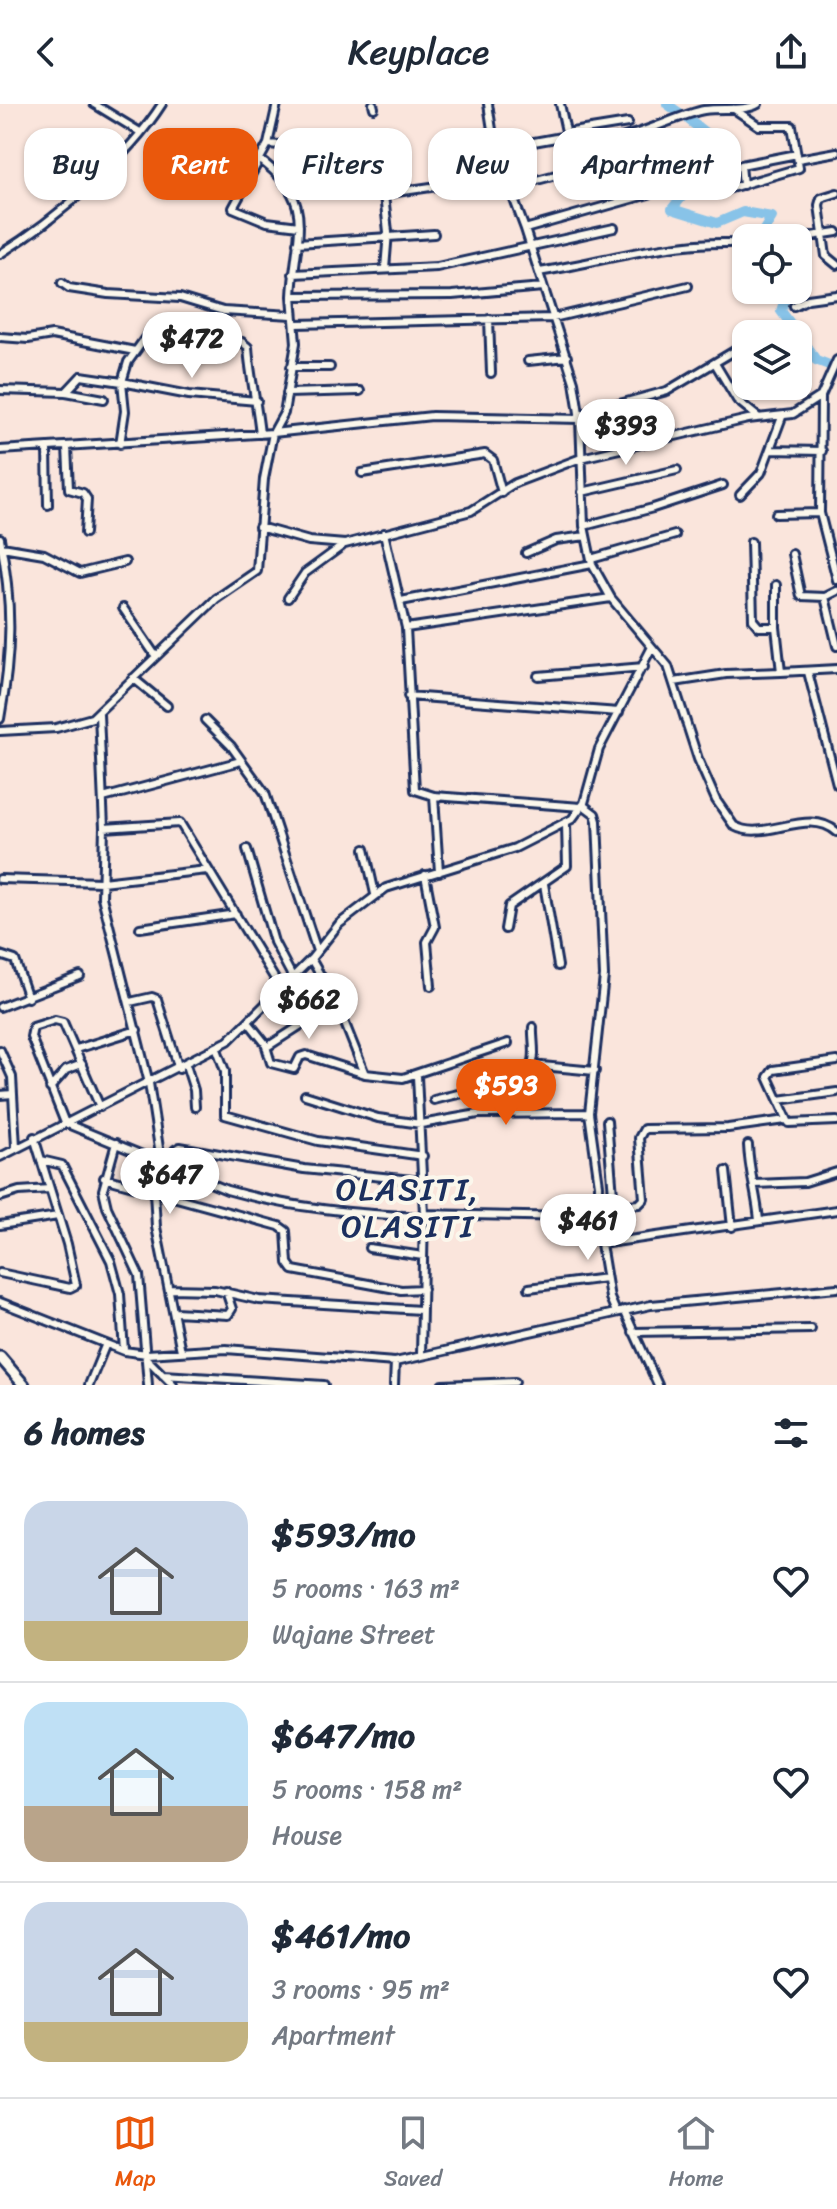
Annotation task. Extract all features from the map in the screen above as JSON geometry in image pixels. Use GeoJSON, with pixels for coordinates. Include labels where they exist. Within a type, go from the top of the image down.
{"type":"FeatureCollection","features":[{"type":"Feature","properties":{"kind":"street"},"geometry":{"type":"LineString","coordinates":[[94,104],[140,132]]}},
{"type":"Feature","properties":{"kind":"street"},"geometry":{"type":"LineString","coordinates":[[0,254],[74,197],[124,152],[162,104]]}},
{"type":"Feature","properties":{"kind":"street"},"geometry":{"type":"LineString","coordinates":[[277,104],[268,144],[233,208],[267,222],[299,226]]}},
{"type":"Feature","properties":{"kind":"street"},"geometry":{"type":"LineString","coordinates":[[488,104],[492,128]]}},
{"type":"Feature","properties":{"kind":"street"},"geometry":{"type":"LineString","coordinates":[[560,104],[565,128]]}},
{"type":"Feature","properties":{"kind":"street"},"geometry":{"type":"LineString","coordinates":[[654,128],[697,108],[734,109],[769,104]]}},
{"type":"Feature","properties":{"kind":"street"},"geometry":{"type":"LineString","coordinates":[[734,109],[759,126],[792,126],[797,156],[796,172],[743,185],[741,165],[797,156],[837,152]]}},
{"type":"Feature","properties":{"kind":"street"},"geometry":{"type":"LineString","coordinates":[[602,128],[628,123]]}},
{"type":"Feature","properties":{"kind":"street"},"geometry":{"type":"LineString","coordinates":[[268,144],[274,145]]}},
{"type":"Feature","properties":{"kind":"street"},"geometry":{"type":"LineString","coordinates":[[0,731],[56,728],[86,721],[99,714],[155,655],[191,626],[216,599],[257,571],[259,527],[273,433],[284,413],[291,367],[296,324],[292,315],[293,274],[299,226],[297,200],[280,175],[259,159]]}},
{"type":"Feature","properties":{"kind":"street"},"geometry":{"type":"LineString","coordinates":[[837,193],[820,200],[820,236],[826,256],[837,265]]}},
{"type":"Feature","properties":{"kind":"street"},"geometry":{"type":"LineString","coordinates":[[384,200],[388,239],[385,269]]}},
{"type":"Feature","properties":{"kind":"street"},"geometry":{"type":"LineString","coordinates":[[515,200],[567,357],[580,417],[584,526],[591,561],[611,598],[668,666],[698,759],[716,800],[734,826],[754,831],[820,823],[836,830]]}},
{"type":"Feature","properties":{"kind":"street"},"geometry":{"type":"LineString","coordinates":[[525,229],[628,200]]}},
{"type":"Feature","properties":{"kind":"street"},"geometry":{"type":"LineString","coordinates":[[293,274],[437,267],[614,228]]}},
{"type":"Feature","properties":{"kind":"street"},"geometry":{"type":"LineString","coordinates":[[812,237],[837,232]]}},
{"type":"Feature","properties":{"kind":"street"},"geometry":{"type":"LineString","coordinates":[[297,243],[434,234]]}},
{"type":"Feature","properties":{"kind":"street"},"geometry":{"type":"LineString","coordinates":[[539,272],[618,259],[663,245],[729,243]]}},
{"type":"Feature","properties":{"kind":"street"},"geometry":{"type":"LineString","coordinates":[[62,283],[69,288],[120,296],[180,298],[223,311],[292,315]]}},
{"type":"Feature","properties":{"kind":"street"},"geometry":{"type":"LineString","coordinates":[[296,324],[553,318],[688,286]]}},
{"type":"Feature","properties":{"kind":"street"},"geometry":{"type":"LineString","coordinates":[[292,296],[452,295],[543,287]]}},
{"type":"Feature","properties":{"kind":"street"},"geometry":{"type":"LineString","coordinates":[[794,306],[808,299],[837,295]]}},
{"type":"Feature","properties":{"kind":"street"},"geometry":{"type":"LineString","coordinates":[[489,319],[491,373]]}},
{"type":"Feature","properties":{"kind":"street"},"geometry":{"type":"LineString","coordinates":[[120,444],[125,411],[122,382],[135,351],[150,329],[157,327],[200,341],[245,343],[248,347],[250,381],[257,401],[260,434]]}},
{"type":"Feature","properties":{"kind":"street"},"geometry":{"type":"LineString","coordinates":[[0,337],[28,339],[52,335],[135,351]]}},
{"type":"Feature","properties":{"kind":"street"},"geometry":{"type":"LineString","coordinates":[[0,450],[273,433],[432,416],[580,417],[667,391],[732,354]]}},
{"type":"Feature","properties":{"kind":"street"},"geometry":{"type":"LineString","coordinates":[[528,361],[567,357]]}},
{"type":"Feature","properties":{"kind":"street"},"geometry":{"type":"LineString","coordinates":[[716,365],[737,400],[758,418]]}},
{"type":"Feature","properties":{"kind":"street"},"geometry":{"type":"LineString","coordinates":[[835,365],[821,396],[820,513],[837,578]]}},
{"type":"Feature","properties":{"kind":"street"},"geometry":{"type":"LineString","coordinates":[[291,367],[330,367]]}},
{"type":"Feature","properties":{"kind":"street"},"geometry":{"type":"LineString","coordinates":[[66,392],[81,376],[189,395],[257,401]]}},
{"type":"Feature","properties":{"kind":"street"},"geometry":{"type":"LineString","coordinates":[[0,390],[66,392],[104,399]]}},
{"type":"Feature","properties":{"kind":"street"},"geometry":{"type":"LineString","coordinates":[[287,393],[360,391]]}},
{"type":"Feature","properties":{"kind":"street"},"geometry":{"type":"LineString","coordinates":[[288,598],[312,566],[345,544],[471,511],[515,483],[581,458],[758,418],[782,417],[803,409],[821,396]]}},
{"type":"Feature","properties":{"kind":"street"},"geometry":{"type":"LineString","coordinates":[[740,495],[757,479],[782,417]]}},
{"type":"Feature","properties":{"kind":"street"},"geometry":{"type":"LineString","coordinates":[[67,447],[69,489],[83,493],[87,499],[85,533]]}},
{"type":"Feature","properties":{"kind":"street"},"geometry":{"type":"LineString","coordinates":[[47,448],[48,505]]}},
{"type":"Feature","properties":{"kind":"street"},"geometry":{"type":"LineString","coordinates":[[770,450],[822,451]]}},
{"type":"Feature","properties":{"kind":"street"},"geometry":{"type":"LineString","coordinates":[[362,473],[485,454],[493,460],[502,493]]}},
{"type":"Feature","properties":{"kind":"street"},"geometry":{"type":"LineString","coordinates":[[582,492],[677,470]]}},
{"type":"Feature","properties":{"kind":"street"},"geometry":{"type":"LineString","coordinates":[[584,526],[723,485]]}},
{"type":"Feature","properties":{"kind":"street"},"geometry":{"type":"LineString","coordinates":[[776,514],[820,513]]}},
{"type":"Feature","properties":{"kind":"street"},"geometry":{"type":"LineString","coordinates":[[259,527],[320,543],[345,544]]}},
{"type":"Feature","properties":{"kind":"street"},"geometry":{"type":"LineString","coordinates":[[384,533],[406,628],[414,787],[420,794],[582,806],[595,814],[604,964],[589,1113],[601,1244],[606,1278],[616,1312]]}},
{"type":"Feature","properties":{"kind":"street"},"geometry":{"type":"LineString","coordinates":[[401,601],[591,561],[675,535]]}},
{"type":"Feature","properties":{"kind":"street"},"geometry":{"type":"LineString","coordinates":[[526,553],[556,540],[586,536]]}},
{"type":"Feature","properties":{"kind":"street"},"geometry":{"type":"LineString","coordinates":[[0,538],[11,622],[11,653],[0,719]]}},
{"type":"Feature","properties":{"kind":"street"},"geometry":{"type":"LineString","coordinates":[[751,542],[753,620],[759,627],[776,627]]}},
{"type":"Feature","properties":{"kind":"street"},"geometry":{"type":"LineString","coordinates":[[2,547],[44,554],[80,573],[125,562]]}},
{"type":"Feature","properties":{"kind":"street"},"geometry":{"type":"LineString","coordinates":[[792,554],[801,596],[825,597],[837,591]]}},
{"type":"Feature","properties":{"kind":"street"},"geometry":{"type":"LineString","coordinates":[[776,585],[776,627],[781,672]]}},
{"type":"Feature","properties":{"kind":"street"},"geometry":{"type":"LineString","coordinates":[[825,597],[837,646]]}},
{"type":"Feature","properties":{"kind":"street"},"geometry":{"type":"LineString","coordinates":[[406,628],[611,598]]}},
{"type":"Feature","properties":{"kind":"street"},"geometry":{"type":"LineString","coordinates":[[123,608],[155,655]]}},
{"type":"Feature","properties":{"kind":"street"},"geometry":{"type":"LineString","coordinates":[[0,622],[11,622]]}},
{"type":"Feature","properties":{"kind":"street"},"geometry":{"type":"LineString","coordinates":[[0,1157],[34,1137],[217,1049],[249,1023],[311,959],[339,924],[375,894],[404,879],[439,872],[515,848],[566,824],[582,806],[599,749],[652,647]]}},
{"type":"Feature","properties":{"kind":"street"},"geometry":{"type":"LineString","coordinates":[[538,676],[644,667]]}},
{"type":"Feature","properties":{"kind":"street"},"geometry":{"type":"LineString","coordinates":[[674,682],[726,674],[837,669]]}},
{"type":"Feature","properties":{"kind":"street"},"geometry":{"type":"LineString","coordinates":[[808,672],[837,784]]}},
{"type":"Feature","properties":{"kind":"street"},"geometry":{"type":"LineString","coordinates":[[133,678],[167,706]]}},
{"type":"Feature","properties":{"kind":"street"},"geometry":{"type":"LineString","coordinates":[[408,696],[619,712]]}},
{"type":"Feature","properties":{"kind":"street"},"geometry":{"type":"LineString","coordinates":[[99,714],[104,828],[103,903],[149,1083],[158,1161],[154,1191],[156,1227],[181,1351]]}},
{"type":"Feature","properties":{"kind":"street"},"geometry":{"type":"LineString","coordinates":[[205,720],[265,793],[317,951]]}},
{"type":"Feature","properties":{"kind":"street"},"geometry":{"type":"LineString","coordinates":[[103,798],[241,761]]}},
{"type":"Feature","properties":{"kind":"street"},"geometry":{"type":"LineString","coordinates":[[434,796],[439,872]]}},
{"type":"Feature","properties":{"kind":"street"},"geometry":{"type":"LineString","coordinates":[[104,828],[180,823],[281,989]]}},
{"type":"Feature","properties":{"kind":"street"},"geometry":{"type":"LineString","coordinates":[[505,929],[506,909],[567,866],[566,824]]}},
{"type":"Feature","properties":{"kind":"street"},"geometry":{"type":"LineString","coordinates":[[247,849],[274,942],[293,978]]}},
{"type":"Feature","properties":{"kind":"street"},"geometry":{"type":"LineString","coordinates":[[365,849],[375,894]]}},
{"type":"Feature","properties":{"kind":"street"},"geometry":{"type":"LineString","coordinates":[[0,879],[102,882],[207,870]]}},
{"type":"Feature","properties":{"kind":"street"},"geometry":{"type":"LineString","coordinates":[[425,875],[435,927],[427,942],[431,986]]}},
{"type":"Feature","properties":{"kind":"street"},"geometry":{"type":"LineString","coordinates":[[544,884],[558,966]]}},
{"type":"Feature","properties":{"kind":"street"},"geometry":{"type":"LineString","coordinates":[[140,928],[236,914]]}},
{"type":"Feature","properties":{"kind":"street"},"geometry":{"type":"LineString","coordinates":[[0,955],[15,960],[28,998]]}},
{"type":"Feature","properties":{"kind":"street"},"geometry":{"type":"LineString","coordinates":[[311,959],[338,1006],[365,1074]]}},
{"type":"Feature","properties":{"kind":"street"},"geometry":{"type":"LineString","coordinates":[[0,1007],[80,976]]}},
{"type":"Feature","properties":{"kind":"street"},"geometry":{"type":"LineString","coordinates":[[130,1002],[152,997],[157,999],[182,1067],[194,1090],[195,1107]]}},
{"type":"Feature","properties":{"kind":"street"},"geometry":{"type":"LineString","coordinates":[[267,1047],[323,1011],[338,1006]]}},
{"type":"Feature","properties":{"kind":"street"},"geometry":{"type":"LineString","coordinates":[[100,1107],[61,1020],[31,1029],[65,1123],[227,1190],[267,1200],[359,1214],[573,1217],[599,1208],[639,1204],[644,1199],[639,1138],[644,1129],[728,1128],[786,1120],[795,1124],[837,1121]]}},
{"type":"Feature","properties":{"kind":"street"},"geometry":{"type":"LineString","coordinates":[[249,1023],[267,1047],[269,1061],[275,1065],[295,1068],[300,1057],[306,1055],[388,1078],[417,1076],[508,1043]]}},
{"type":"Feature","properties":{"kind":"street"},"geometry":{"type":"LineString","coordinates":[[531,1065],[533,1027]]}},
{"type":"Feature","properties":{"kind":"street"},"geometry":{"type":"LineString","coordinates":[[76,1049],[137,1030]]}},
{"type":"Feature","properties":{"kind":"street"},"geometry":{"type":"LineString","coordinates":[[217,1049],[225,1071],[225,1115],[318,1141],[423,1156]]}},
{"type":"Feature","properties":{"kind":"street"},"geometry":{"type":"LineString","coordinates":[[0,1050],[10,1070],[16,1148]]}},
{"type":"Feature","properties":{"kind":"street"},"geometry":{"type":"LineString","coordinates":[[786,1120],[769,1080],[770,1072],[837,1061]]}},
{"type":"Feature","properties":{"kind":"street"},"geometry":{"type":"LineString","coordinates":[[50,1088],[66,1070],[82,1064]]}},
{"type":"Feature","properties":{"kind":"street"},"geometry":{"type":"LineString","coordinates":[[434,1100],[502,1081],[531,1065],[595,1071]]}},
{"type":"Feature","properties":{"kind":"street"},"geometry":{"type":"LineString","coordinates":[[417,1076],[424,1216],[421,1355]]}},
{"type":"Feature","properties":{"kind":"street"},"geometry":{"type":"LineString","coordinates":[[779,1100],[837,1092]]}},
{"type":"Feature","properties":{"kind":"street"},"geometry":{"type":"LineString","coordinates":[[0,1095],[13,1094]]}},
{"type":"Feature","properties":{"kind":"street"},"geometry":{"type":"LineString","coordinates":[[305,1095],[378,1118],[421,1124],[478,1114],[589,1113]]}},
{"type":"Feature","properties":{"kind":"street"},"geometry":{"type":"LineString","coordinates":[[607,1121],[614,1207]]}},
{"type":"Feature","properties":{"kind":"street"},"geometry":{"type":"LineString","coordinates":[[0,1273],[75,1287],[34,1137]]}},
{"type":"Feature","properties":{"kind":"street"},"geometry":{"type":"LineString","coordinates":[[116,1143],[104,1178],[107,1207],[138,1270],[148,1357],[148,1385]]}},
{"type":"Feature","properties":{"kind":"street"},"geometry":{"type":"LineString","coordinates":[[748,1145],[749,1169],[755,1184],[759,1221]]}},
{"type":"Feature","properties":{"kind":"street"},"geometry":{"type":"LineString","coordinates":[[172,1167],[175,1150],[180,1147],[304,1169],[422,1181]]}},
{"type":"Feature","properties":{"kind":"street"},"geometry":{"type":"LineString","coordinates":[[41,1160],[61,1163],[106,1247],[118,1282],[124,1351]]}},
{"type":"Feature","properties":{"kind":"street"},"geometry":{"type":"LineString","coordinates":[[726,1171],[732,1227]]}},
{"type":"Feature","properties":{"kind":"street"},"geometry":{"type":"LineString","coordinates":[[755,1184],[805,1182],[837,1172]]}},
{"type":"Feature","properties":{"kind":"street"},"geometry":{"type":"LineString","coordinates":[[104,1178],[283,1228],[287,1236],[288,1263],[293,1270],[347,1277],[391,1288],[423,1289]]}},
{"type":"Feature","properties":{"kind":"street"},"geometry":{"type":"LineString","coordinates":[[0,1197],[19,1191],[50,1189]]}},
{"type":"Feature","properties":{"kind":"street"},"geometry":{"type":"LineString","coordinates":[[601,1244],[837,1210]]}},
{"type":"Feature","properties":{"kind":"street"},"geometry":{"type":"LineString","coordinates":[[0,1225],[58,1216]]}},
{"type":"Feature","properties":{"kind":"street"},"geometry":{"type":"LineString","coordinates":[[369,1248],[423,1256]]}},
{"type":"Feature","properties":{"kind":"street"},"geometry":{"type":"LineString","coordinates":[[529,1288],[606,1278]]}},
{"type":"Feature","properties":{"kind":"street"},"geometry":{"type":"LineString","coordinates":[[0,1302],[105,1346],[148,1357],[181,1351],[241,1350],[395,1362],[516,1337],[624,1310],[682,1301],[837,1288]]}},
{"type":"Feature","properties":{"kind":"street"},"geometry":{"type":"LineString","coordinates":[[170,1289],[226,1291],[259,1300],[421,1310]]}},
{"type":"Feature","properties":{"kind":"street"},"geometry":{"type":"LineString","coordinates":[[175,1312],[228,1315],[232,1309],[226,1291]]}},
{"type":"Feature","properties":{"kind":"street"},"geometry":{"type":"LineString","coordinates":[[624,1310],[658,1385]]}},
{"type":"Feature","properties":{"kind":"street"},"geometry":{"type":"LineString","coordinates":[[633,1332],[811,1329]]}},
{"type":"Feature","properties":{"kind":"street"},"geometry":{"type":"LineString","coordinates":[[89,1385],[105,1346]]}},
{"type":"Feature","properties":{"kind":"street"},"geometry":{"type":"LineString","coordinates":[[0,1357],[24,1385]]}},
{"type":"Feature","properties":{"kind":"street"},"geometry":{"type":"LineString","coordinates":[[148,1357],[173,1385]]}},
{"type":"Feature","properties":{"kind":"street"},"geometry":{"type":"LineString","coordinates":[[394,1385],[395,1362]]}},
{"type":"Feature","properties":{"kind":"street"},"geometry":{"type":"LineString","coordinates":[[163,1375],[324,1385]]}},
{"type":"Feature","properties":{"kind":"street"},"geometry":{"type":"LineString","coordinates":[[442,1385],[515,1382]]}},
{"type":"Feature","properties":{"kind":"waterway"},"geometry":{"type":"LineString","coordinates":[[667,104],[681,114]]}},
{"type":"Feature","properties":{"kind":"waterway"},"geometry":{"type":"LineString","coordinates":[[689,120],[722,146],[714,176],[689,188],[672,209],[717,223],[743,212],[772,217],[768,224]]}},
{"type":"Feature","properties":{"kind":"waterway"},"geometry":{"type":"LineString","coordinates":[[783,304],[781,311],[788,320]]}},
{"type":"Feature","properties":{"kind":"waterway"},"geometry":{"type":"LineString","coordinates":[[812,354],[816,360],[837,368]]}},
{"type":"Feature","properties":{"kind":"district","name":"OLASITI, OLASITI"},"geometry":{"type":"Point","coordinates":[408,1208]}}]}
